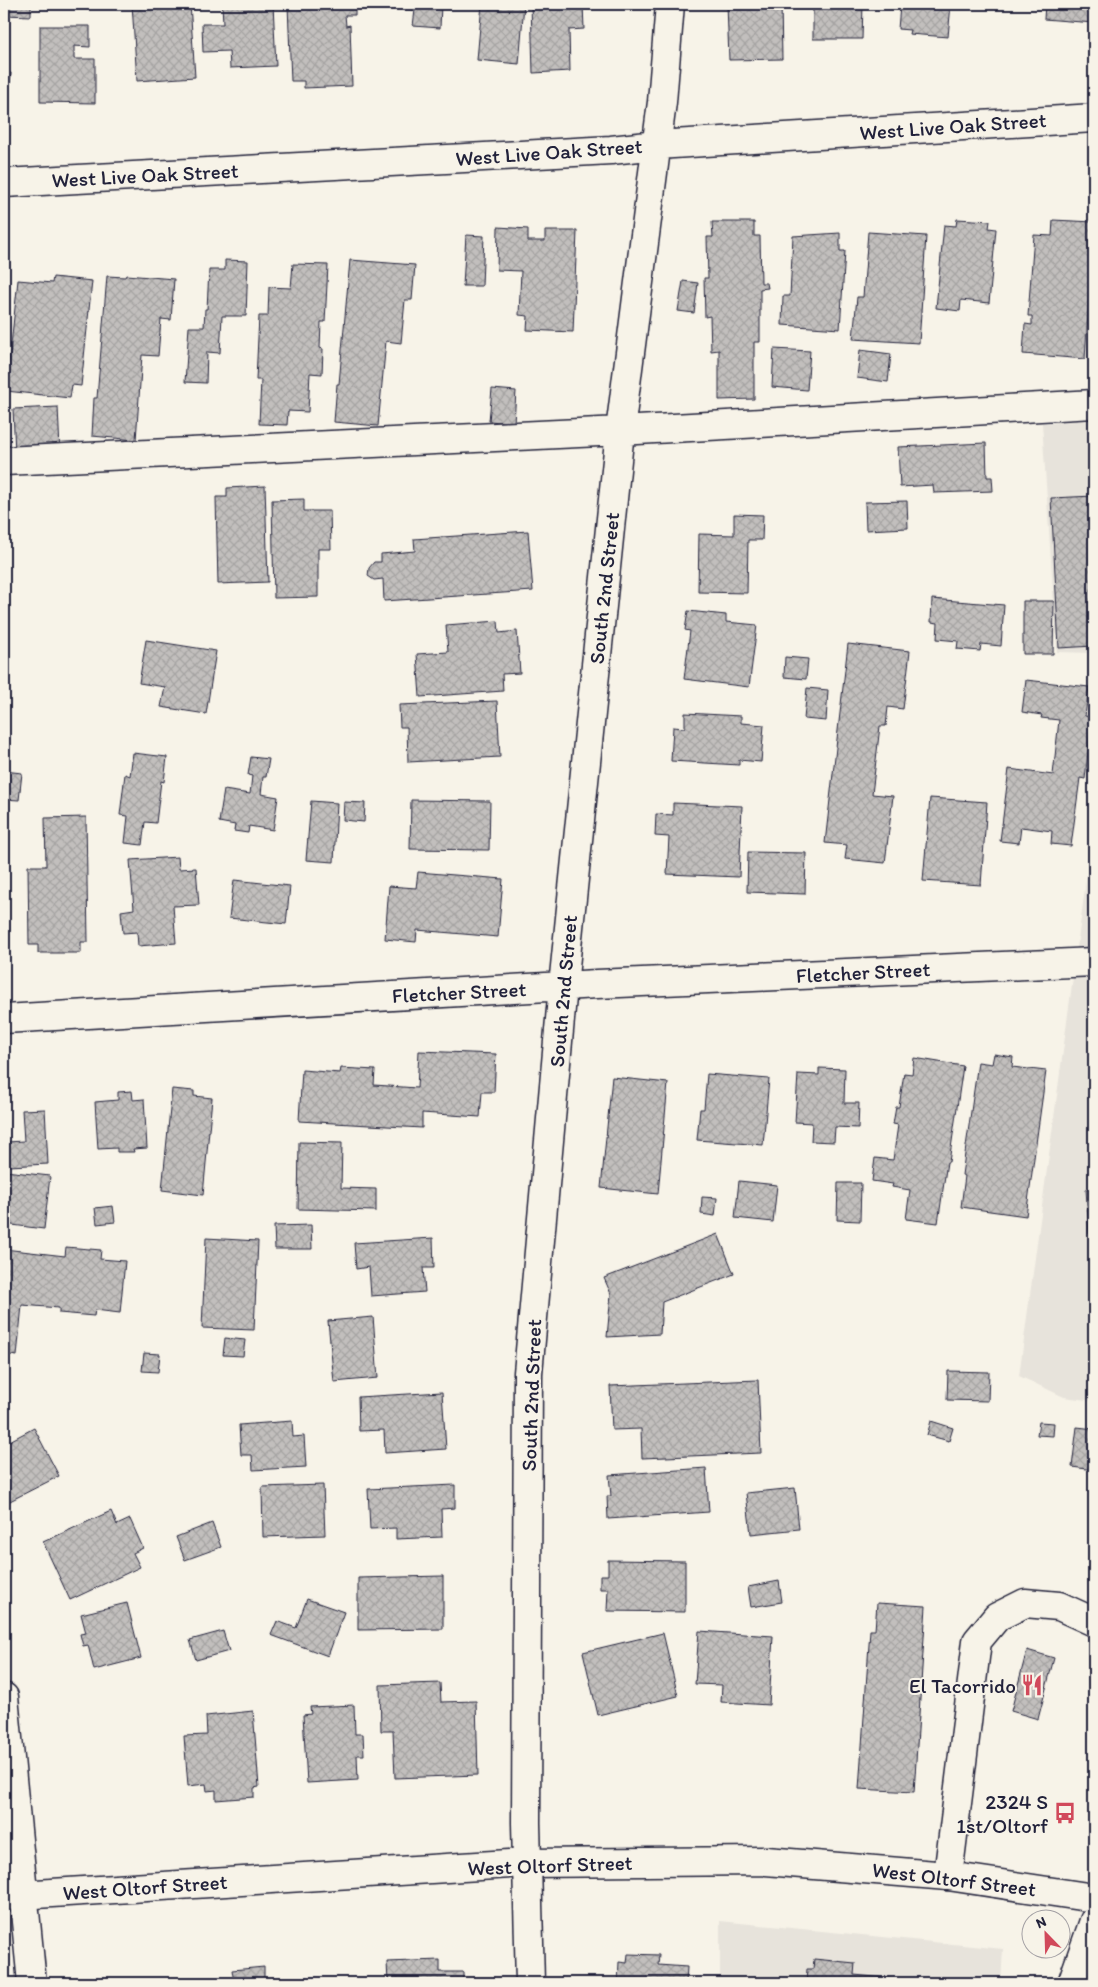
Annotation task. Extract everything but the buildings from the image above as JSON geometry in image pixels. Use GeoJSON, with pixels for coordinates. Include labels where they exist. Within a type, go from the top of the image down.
{"type":"FeatureCollection","features":[{"type":"Feature","properties":{"kind":"street","name":"South 2nd Street"},"geometry":{"type":"LineString","coordinates":[[530,1983],[526,1863],[528,1373],[563,986],[620,430],[657,145],[670,4]]}},
{"type":"Feature","properties":{"kind":"street","name":"West Live Oak Street"},"geometry":{"type":"LineString","coordinates":[[4,183],[601,150],[1094,118]]}},
{"type":"Feature","properties":{"kind":"street"},"geometry":{"type":"LineString","coordinates":[[4,461],[1094,404]]}},
{"type":"Feature","properties":{"kind":"street","name":"Fletcher Street"},"geometry":{"type":"LineString","coordinates":[[4,1019],[563,986],[1094,962]]}},
{"type":"Feature","properties":{"kind":"street"},"geometry":{"type":"LineString","coordinates":[[948,1876],[977,1641],[997,1617],[1025,1603],[1059,1606],[1094,1622]]}},
{"type":"Feature","properties":{"kind":"street"},"geometry":{"type":"LineString","coordinates":[[4,1696],[14,1895],[32,1983]]}},
{"type":"Feature","properties":{"kind":"street","name":"West Oltorf Street"},"geometry":{"type":"LineString","coordinates":[[14,1895],[526,1863],[766,1861],[948,1876],[1094,1898]]}},
{"type":"Feature","properties":{"kind":"street"},"geometry":{"type":"LineString","coordinates":[[1072,1983],[1094,1921]]}},
{"type":"Feature","properties":{"kind":"shaded area"},"geometry":{"type":"Polygon","coordinates":[[[1094,420],[1094,653],[1057,652],[1042,423],[1094,420]]]}},
{"type":"Feature","properties":{"kind":"shaded area"},"geometry":{"type":"Polygon","coordinates":[[[1094,822],[1094,1401],[1064,1397],[1019,1376],[1094,822]]]}},
{"type":"Feature","properties":{"kind":"shaded area"},"geometry":{"type":"Polygon","coordinates":[[[720,1921],[1003,1949],[1001,1983],[720,1983],[720,1921]]]}},
{"type":"Feature","properties":{"kind":"place","name":"El Tacorrido"},"geometry":{"type":"Point","coordinates":[1032,1685]}},
{"type":"Feature","properties":{"kind":"place","name":"2324 S 1st/Oltorf"},"geometry":{"type":"Point","coordinates":[1065,1813]}}]}
